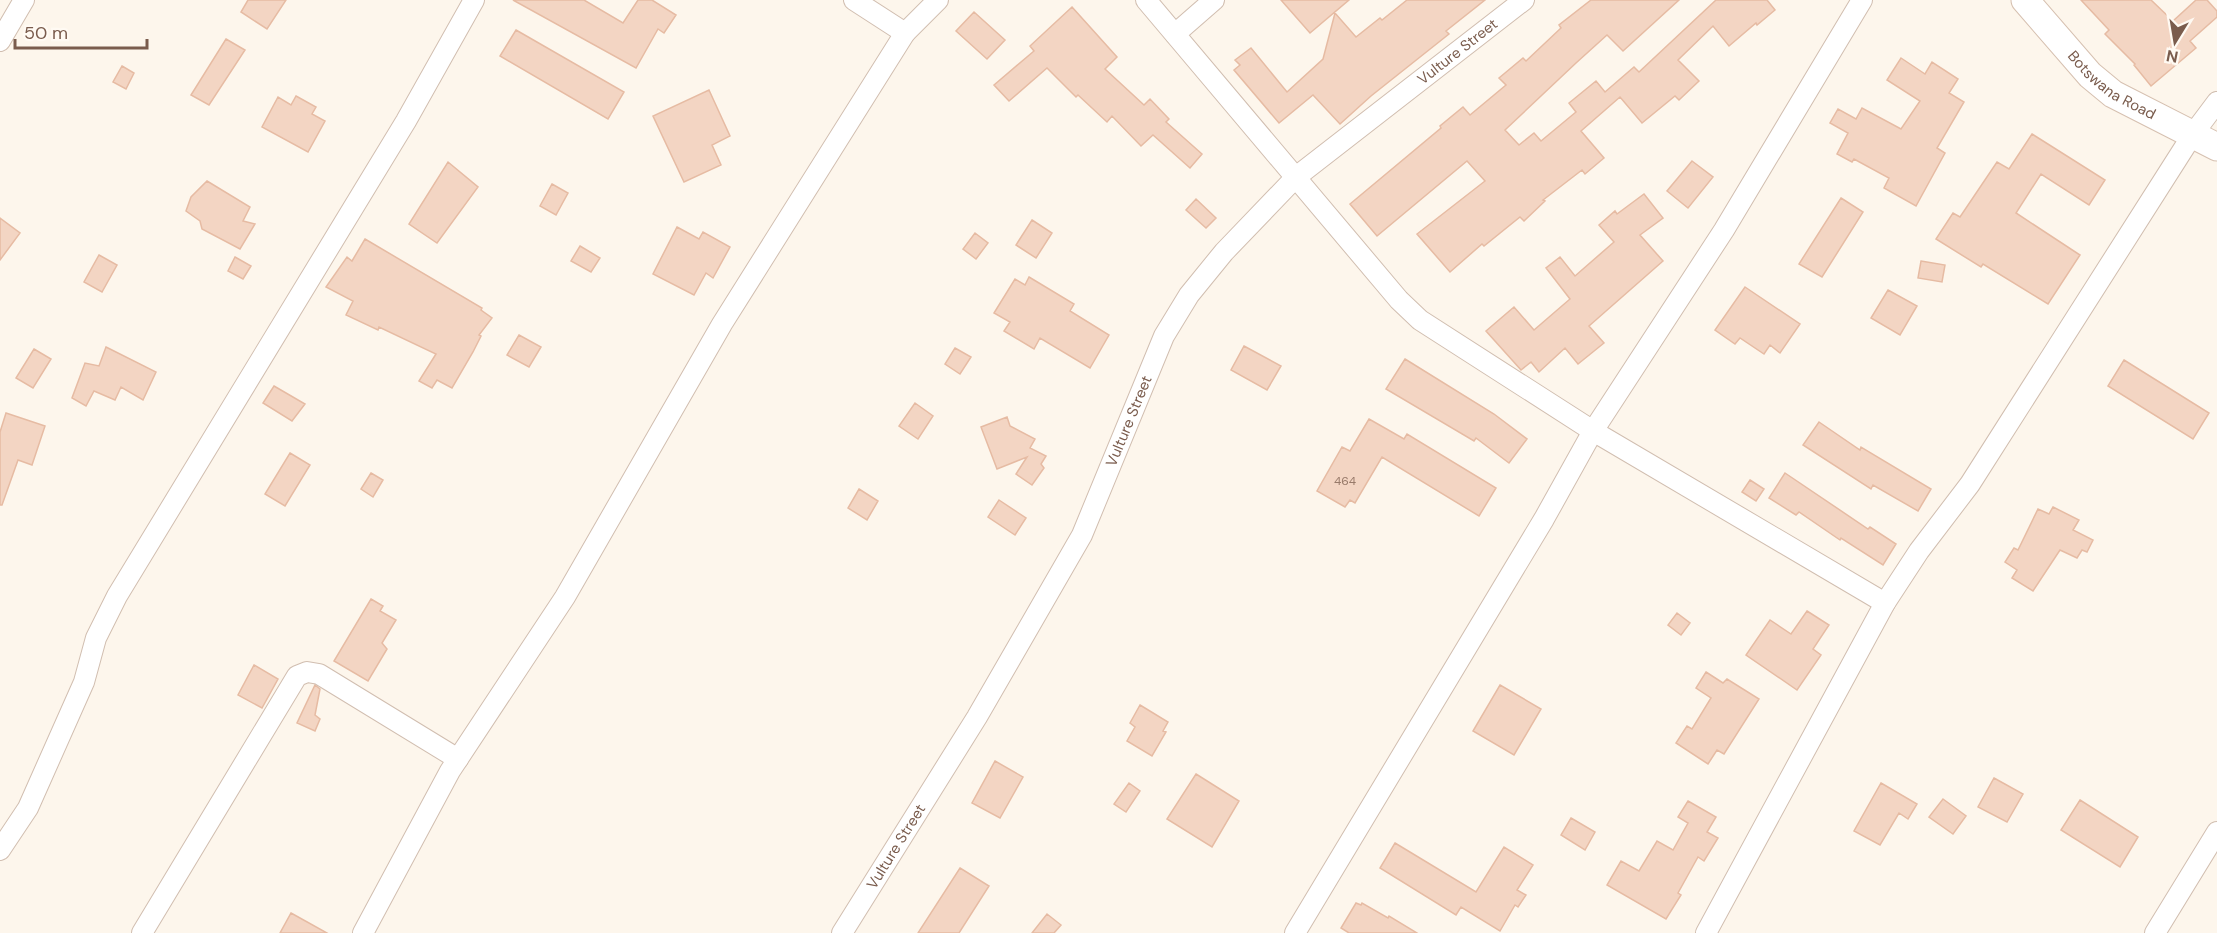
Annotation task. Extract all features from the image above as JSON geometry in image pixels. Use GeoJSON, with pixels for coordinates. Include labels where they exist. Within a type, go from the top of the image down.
{"type":"FeatureCollection","features":[{"type":"Feature","properties":{"kind":"street"},"geometry":{"type":"LineString","coordinates":[[0,41],[24,0]]}},
{"type":"Feature","properties":{"kind":"street"},"geometry":{"type":"LineString","coordinates":[[0,850],[28,808],[84,682],[96,638],[117,596],[406,121],[474,0]]}},
{"type":"Feature","properties":{"kind":"street"},"geometry":{"type":"LineString","coordinates":[[854,0],[905,33]]}},
{"type":"Feature","properties":{"kind":"street"},"geometry":{"type":"LineString","coordinates":[[363,933],[458,759],[565,597],[722,324],[905,33],[938,0]]}},
{"type":"Feature","properties":{"kind":"street"},"geometry":{"type":"LineString","coordinates":[[1146,0],[1399,300],[1420,320],[1593,431],[1885,603]]}},
{"type":"Feature","properties":{"kind":"street"},"geometry":{"type":"LineString","coordinates":[[1175,34],[1214,0]]}},
{"type":"Feature","properties":{"kind":"street","name":"Vulture Street"},"geometry":{"type":"LineString","coordinates":[[842,933],[977,717],[1082,535],[1164,336],[1189,295],[1224,252],[1296,177],[1524,0]]}},
{"type":"Feature","properties":{"kind":"street"},"geometry":{"type":"LineString","coordinates":[[1295,933],[1544,519],[1593,431],[1724,231],[1862,0]]}},
{"type":"Feature","properties":{"kind":"street","name":"Botswana Road"},"geometry":{"type":"LineString","coordinates":[[2025,0],[2090,75],[2113,94],[2217,147]]}},
{"type":"Feature","properties":{"kind":"street"},"geometry":{"type":"LineString","coordinates":[[1706,933],[1885,603],[1919,551],[1970,484],[2193,134],[2217,102]]}},
{"type":"Feature","properties":{"kind":"street"},"geometry":{"type":"LineString","coordinates":[[142,933],[297,676],[307,672],[319,674],[458,759]]}},
{"type":"Feature","properties":{"kind":"street"},"geometry":{"type":"LineString","coordinates":[[2155,933],[2217,832]]}},
{"type":"Feature","properties":{"kind":"building"},"geometry":{"type":"Polygon","coordinates":[[[248,0],[286,0],[267,29],[241,12],[248,0]]]}},
{"type":"Feature","properties":{"kind":"building"},"geometry":{"type":"Polygon","coordinates":[[[513,0],[584,0],[623,23],[638,0],[652,0],[676,15],[664,33],[658,29],[636,68],[513,0]]]}},
{"type":"Feature","properties":{"kind":"building"},"geometry":{"type":"Polygon","coordinates":[[[1281,0],[1349,0],[1310,33],[1281,0]]]}},
{"type":"Feature","properties":{"kind":"building"},"geometry":{"type":"Polygon","coordinates":[[[1407,0],[1485,0],[1446,31],[1449,34],[1371,96],[1340,124],[1313,95],[1279,123],[1234,70],[1240,65],[1235,60],[1251,48],[1287,92],[1323,59],[1335,13],[1356,37],[1407,0]]]}},
{"type":"Feature","properties":{"kind":"building"},"geometry":{"type":"Polygon","coordinates":[[[1591,0],[1679,0],[1623,51],[1607,35],[1576,63],[1505,130],[1519,145],[1534,133],[1541,141],[1576,112],[1569,103],[1596,81],[1605,92],[1634,67],[1639,72],[1716,0],[1767,0],[1775,10],[1729,46],[1713,26],[1678,60],[1699,81],[1679,100],[1675,96],[1642,123],[1620,97],[1581,131],[1604,158],[1585,174],[1582,170],[1543,200],[1545,201],[1524,221],[1520,217],[1484,246],[1482,244],[1450,272],[1417,234],[1485,181],[1467,161],[1377,236],[1350,204],[1463,107],[1470,115],[1506,85],[1499,78],[1523,58],[1526,61],[1561,28],[1559,25],[1591,0]]]}},
{"type":"Feature","properties":{"kind":"building"},"geometry":{"type":"Polygon","coordinates":[[[2081,0],[2151,0],[2173,21],[2196,0],[2207,0],[2217,11],[2217,17],[2190,41],[2196,48],[2151,86],[2135,64],[2105,34],[2109,30],[2081,0]]]}},
{"type":"Feature","properties":{"kind":"building"},"geometry":{"type":"Polygon","coordinates":[[[1072,7],[1117,57],[1105,69],[1144,105],[1150,99],[1169,119],[1166,122],[1202,154],[1190,168],[1153,135],[1141,146],[1112,116],[1107,122],[1078,95],[1076,97],[1047,68],[1009,101],[994,85],[1034,51],[1030,46],[1072,7]]]}},
{"type":"Feature","properties":{"kind":"building"},"geometry":{"type":"Polygon","coordinates":[[[974,12],[1005,40],[987,59],[956,31],[974,12]]]}},
{"type":"Feature","properties":{"kind":"building"},"geometry":{"type":"Polygon","coordinates":[[[516,30],[624,92],[608,119],[500,56],[516,30]]]}},
{"type":"Feature","properties":{"kind":"building"},"geometry":{"type":"Polygon","coordinates":[[[226,39],[245,50],[209,105],[191,95],[226,39]]]}},
{"type":"Feature","properties":{"kind":"building"},"geometry":{"type":"Polygon","coordinates":[[[1901,58],[1925,74],[1932,62],[1958,79],[1949,93],[1964,102],[1937,148],[1945,153],[1916,206],[1884,188],[1889,178],[1854,159],[1852,162],[1837,154],[1848,133],[1830,123],[1838,109],[1856,119],[1862,108],[1901,129],[1920,101],[1887,80],[1901,58]]]}},
{"type":"Feature","properties":{"kind":"building"},"geometry":{"type":"Polygon","coordinates":[[[122,66],[134,73],[126,89],[113,82],[122,66]]]}},
{"type":"Feature","properties":{"kind":"building"},"geometry":{"type":"Polygon","coordinates":[[[709,90],[730,136],[712,145],[721,165],[684,182],[653,116],[709,90]]]}},
{"type":"Feature","properties":{"kind":"building"},"geometry":{"type":"Polygon","coordinates":[[[296,96],[316,107],[312,114],[325,121],[308,152],[262,127],[278,97],[291,105],[296,96]]]}},
{"type":"Feature","properties":{"kind":"building"},"geometry":{"type":"Polygon","coordinates":[[[2032,134],[2105,180],[2089,205],[2041,174],[2016,213],[2080,255],[2048,304],[1983,264],[1981,267],[1936,239],[1953,213],[1960,217],[1997,162],[2009,169],[2032,134]]]}},
{"type":"Feature","properties":{"kind":"building"},"geometry":{"type":"Polygon","coordinates":[[[1692,161],[1713,177],[1688,208],[1667,191],[1692,161]]]}},
{"type":"Feature","properties":{"kind":"building"},"geometry":{"type":"Polygon","coordinates":[[[448,162],[478,187],[437,243],[409,224],[448,162]]]}},
{"type":"Feature","properties":{"kind":"building"},"geometry":{"type":"Polygon","coordinates":[[[207,181],[250,207],[243,221],[255,224],[240,249],[202,229],[200,221],[186,211],[191,197],[207,181]]]}},
{"type":"Feature","properties":{"kind":"building"},"geometry":{"type":"Polygon","coordinates":[[[552,184],[568,193],[556,215],[540,206],[552,184]]]}},
{"type":"Feature","properties":{"kind":"building"},"geometry":{"type":"Polygon","coordinates":[[[1644,194],[1663,218],[1640,235],[1663,261],[1589,326],[1604,343],[1578,364],[1565,348],[1539,372],[1531,362],[1521,370],[1486,331],[1514,307],[1534,330],[1570,299],[1546,268],[1560,257],[1575,276],[1614,242],[1599,225],[1615,211],[1617,214],[1644,194]]]}},
{"type":"Feature","properties":{"kind":"building"},"geometry":{"type":"Polygon","coordinates":[[[1841,198],[1863,212],[1822,277],[1799,264],[1841,198]]]}},
{"type":"Feature","properties":{"kind":"building"},"geometry":{"type":"Polygon","coordinates":[[[1196,199],[1216,218],[1206,228],[1186,210],[1196,199]]]}},
{"type":"Feature","properties":{"kind":"building"},"geometry":{"type":"Polygon","coordinates":[[[0,218],[20,233],[0,260],[0,218]]]}},
{"type":"Feature","properties":{"kind":"building"},"geometry":{"type":"Polygon","coordinates":[[[1032,220],[1052,233],[1036,258],[1016,245],[1032,220]]]}},
{"type":"Feature","properties":{"kind":"building"},"geometry":{"type":"Polygon","coordinates":[[[677,227],[699,239],[703,232],[730,247],[713,278],[706,273],[694,295],[653,274],[677,227]]]}},
{"type":"Feature","properties":{"kind":"building"},"geometry":{"type":"Polygon","coordinates":[[[975,233],[988,243],[976,259],[963,249],[975,233]]]}},
{"type":"Feature","properties":{"kind":"building"},"geometry":{"type":"Polygon","coordinates":[[[365,239],[482,308],[481,310],[492,318],[479,335],[481,336],[473,352],[452,388],[437,380],[432,388],[419,381],[436,354],[379,327],[378,330],[346,315],[353,301],[326,287],[347,257],[352,261],[365,239]]]}},
{"type":"Feature","properties":{"kind":"building"},"geometry":{"type":"Polygon","coordinates":[[[580,246],[600,258],[591,272],[571,261],[580,246]]]}},
{"type":"Feature","properties":{"kind":"building"},"geometry":{"type":"Polygon","coordinates":[[[99,255],[117,265],[102,292],[84,282],[99,255]]]}},
{"type":"Feature","properties":{"kind":"building"},"geometry":{"type":"Polygon","coordinates":[[[235,257],[251,266],[243,279],[228,271],[235,257]]]}},
{"type":"Feature","properties":{"kind":"building"},"geometry":{"type":"Polygon","coordinates":[[[1921,261],[1945,265],[1942,282],[1918,278],[1921,261]]]}},
{"type":"Feature","properties":{"kind":"building"},"geometry":{"type":"Polygon","coordinates":[[[1029,277],[1074,304],[1070,311],[1109,335],[1090,368],[1040,338],[1034,349],[1004,331],[1010,322],[994,313],[1015,279],[1025,285],[1029,277]]]}},
{"type":"Feature","properties":{"kind":"building"},"geometry":{"type":"Polygon","coordinates":[[[1745,287],[1800,324],[1780,353],[1770,345],[1764,354],[1740,338],[1735,344],[1715,330],[1745,287]]]}},
{"type":"Feature","properties":{"kind":"building"},"geometry":{"type":"Polygon","coordinates":[[[1888,290],[1917,306],[1900,335],[1871,318],[1888,290]]]}},
{"type":"Feature","properties":{"kind":"building"},"geometry":{"type":"Polygon","coordinates":[[[519,335],[541,347],[529,367],[507,355],[519,335]]]}},
{"type":"Feature","properties":{"kind":"building"},"geometry":{"type":"Polygon","coordinates":[[[1244,346],[1281,366],[1267,390],[1231,370],[1244,346]]]}},
{"type":"Feature","properties":{"kind":"building"},"geometry":{"type":"Polygon","coordinates":[[[106,347],[156,372],[143,400],[121,387],[115,400],[94,391],[86,406],[72,398],[85,363],[99,366],[106,347]]]}},
{"type":"Feature","properties":{"kind":"building"},"geometry":{"type":"Polygon","coordinates":[[[955,348],[971,357],[960,374],[945,364],[955,348]]]}},
{"type":"Feature","properties":{"kind":"building"},"geometry":{"type":"Polygon","coordinates":[[[34,349],[51,359],[33,388],[16,378],[34,349]]]}},
{"type":"Feature","properties":{"kind":"building"},"geometry":{"type":"Polygon","coordinates":[[[1405,359],[1494,414],[1527,439],[1509,463],[1476,438],[1474,441],[1386,389],[1405,359]]]}},
{"type":"Feature","properties":{"kind":"building"},"geometry":{"type":"Polygon","coordinates":[[[2124,360],[2209,413],[2193,439],[2108,386],[2124,360]]]}},
{"type":"Feature","properties":{"kind":"building"},"geometry":{"type":"Polygon","coordinates":[[[274,386],[305,404],[292,421],[263,403],[274,386]]]}},
{"type":"Feature","properties":{"kind":"building"},"geometry":{"type":"Polygon","coordinates":[[[915,403],[933,416],[918,439],[899,426],[915,403]]]}},
{"type":"Feature","properties":{"kind":"building"},"geometry":{"type":"Polygon","coordinates":[[[6,413],[45,426],[32,465],[18,460],[2,505],[0,505],[0,432],[6,413]]]}},
{"type":"Feature","properties":{"kind":"building"},"geometry":{"type":"Polygon","coordinates":[[[1007,417],[1010,426],[1035,439],[1030,448],[1046,456],[1041,464],[1044,468],[1032,485],[1016,474],[1027,457],[997,469],[981,427],[1007,417]]]}},
{"type":"Feature","properties":{"kind":"building"},"geometry":{"type":"Polygon","coordinates":[[[1369,419],[1404,439],[1407,434],[1496,488],[1479,516],[1382,457],[1355,503],[1350,500],[1345,507],[1317,491],[1342,447],[1350,451],[1369,419]]]}},
{"type":"Feature","properties":{"kind":"building"},"geometry":{"type":"Polygon","coordinates":[[[1819,422],[1860,450],[1861,447],[1931,489],[1918,511],[1873,485],[1871,489],[1803,445],[1819,422]]]}},
{"type":"Feature","properties":{"kind":"building"},"geometry":{"type":"Polygon","coordinates":[[[290,453],[310,465],[285,506],[265,494],[290,453]]]}},
{"type":"Feature","properties":{"kind":"building"},"geometry":{"type":"Polygon","coordinates":[[[371,473],[383,480],[373,497],[361,489],[371,473]]]}},
{"type":"Feature","properties":{"kind":"building"},"geometry":{"type":"Polygon","coordinates":[[[1785,473],[1868,529],[1870,527],[1896,544],[1883,565],[1841,538],[1840,540],[1799,512],[1796,515],[1769,498],[1785,473]]]}},
{"type":"Feature","properties":{"kind":"building"},"geometry":{"type":"Polygon","coordinates":[[[1750,480],[1764,489],[1756,501],[1742,492],[1750,480]]]}},
{"type":"Feature","properties":{"kind":"building"},"geometry":{"type":"Polygon","coordinates":[[[859,489],[878,501],[867,520],[848,508],[859,489]]]}},
{"type":"Feature","properties":{"kind":"building"},"geometry":{"type":"Polygon","coordinates":[[[999,500],[1026,518],[1015,535],[988,517],[999,500]]]}},
{"type":"Feature","properties":{"kind":"building"},"geometry":{"type":"Polygon","coordinates":[[[2053,507],[2079,520],[2073,530],[2093,540],[2087,552],[2082,550],[2077,558],[2060,550],[2033,591],[2012,578],[2017,570],[2005,562],[2014,548],[2018,550],[2038,509],[2049,514],[2053,507]]]}},
{"type":"Feature","properties":{"kind":"building"},"geometry":{"type":"Polygon","coordinates":[[[371,599],[383,606],[380,611],[396,620],[382,643],[387,649],[368,681],[334,661],[371,599]]]}},
{"type":"Feature","properties":{"kind":"building"},"geometry":{"type":"Polygon","coordinates":[[[1807,611],[1829,625],[1813,649],[1821,655],[1797,690],[1746,655],[1770,620],[1791,634],[1807,611]]]}},
{"type":"Feature","properties":{"kind":"building"},"geometry":{"type":"Polygon","coordinates":[[[1677,613],[1690,623],[1681,635],[1668,625],[1677,613]]]}},
{"type":"Feature","properties":{"kind":"building"},"geometry":{"type":"Polygon","coordinates":[[[254,665],[278,679],[262,708],[238,695],[254,665]]]}},
{"type":"Feature","properties":{"kind":"building"},"geometry":{"type":"Polygon","coordinates":[[[1706,672],[1723,683],[1727,679],[1759,699],[1724,754],[1717,750],[1708,764],[1676,743],[1687,726],[1692,729],[1711,698],[1696,688],[1706,672]]]}},
{"type":"Feature","properties":{"kind":"building"},"geometry":{"type":"Polygon","coordinates":[[[315,685],[320,689],[315,715],[320,719],[315,731],[297,723],[315,685]]]}},
{"type":"Feature","properties":{"kind":"building"},"geometry":{"type":"Polygon","coordinates":[[[1500,685],[1541,709],[1514,755],[1473,731],[1500,685]]]}},
{"type":"Feature","properties":{"kind":"building"},"geometry":{"type":"Polygon","coordinates":[[[1140,705],[1168,722],[1163,731],[1166,732],[1152,756],[1127,741],[1135,727],[1130,723],[1140,705]]]}},
{"type":"Feature","properties":{"kind":"building"},"geometry":{"type":"Polygon","coordinates":[[[995,761],[1023,777],[1000,818],[972,803],[995,761]]]}},
{"type":"Feature","properties":{"kind":"building"},"geometry":{"type":"Polygon","coordinates":[[[1196,774],[1239,801],[1212,847],[1167,819],[1196,774]]]}},
{"type":"Feature","properties":{"kind":"building"},"geometry":{"type":"Polygon","coordinates":[[[1994,778],[2023,794],[2007,822],[1978,807],[1994,778]]]}},
{"type":"Feature","properties":{"kind":"building"},"geometry":{"type":"Polygon","coordinates":[[[1129,783],[1140,791],[1126,812],[1114,804],[1129,783]]]}},
{"type":"Feature","properties":{"kind":"building"},"geometry":{"type":"Polygon","coordinates":[[[1881,783],[1917,804],[1908,819],[1899,813],[1880,845],[1854,831],[1881,783]]]}},
{"type":"Feature","properties":{"kind":"building"},"geometry":{"type":"Polygon","coordinates":[[[1943,799],[1966,816],[1953,834],[1929,817],[1943,799]]]}},
{"type":"Feature","properties":{"kind":"building"},"geometry":{"type":"Polygon","coordinates":[[[2080,800],[2138,837],[2120,867],[2061,830],[2080,800]]]}},
{"type":"Feature","properties":{"kind":"building"},"geometry":{"type":"Polygon","coordinates":[[[1688,801],[1716,817],[1707,832],[1718,838],[1704,861],[1698,857],[1678,893],[1681,895],[1666,919],[1607,885],[1621,861],[1639,871],[1657,841],[1673,850],[1688,823],[1678,817],[1688,801]]]}},
{"type":"Feature","properties":{"kind":"building"},"geometry":{"type":"Polygon","coordinates":[[[1571,818],[1595,832],[1585,850],[1561,835],[1571,818]]]}},
{"type":"Feature","properties":{"kind":"building"},"geometry":{"type":"Polygon","coordinates":[[[1395,843],[1476,892],[1504,847],[1533,865],[1517,890],[1526,895],[1518,907],[1515,905],[1500,931],[1461,907],[1456,915],[1380,868],[1395,843]]]}},
{"type":"Feature","properties":{"kind":"building"},"geometry":{"type":"Polygon","coordinates":[[[960,868],[989,886],[959,933],[918,933],[960,868]]]}},
{"type":"Feature","properties":{"kind":"building"},"geometry":{"type":"Polygon","coordinates":[[[1356,903],[1361,905],[1362,903],[1388,918],[1389,916],[1417,933],[1349,933],[1341,928],[1356,903]]]}},
{"type":"Feature","properties":{"kind":"building"},"geometry":{"type":"Polygon","coordinates":[[[291,913],[327,933],[280,933],[291,913]]]}},
{"type":"Feature","properties":{"kind":"building"},"geometry":{"type":"Polygon","coordinates":[[[1047,914],[1061,925],[1054,933],[1032,933],[1047,914]]]}}]}
